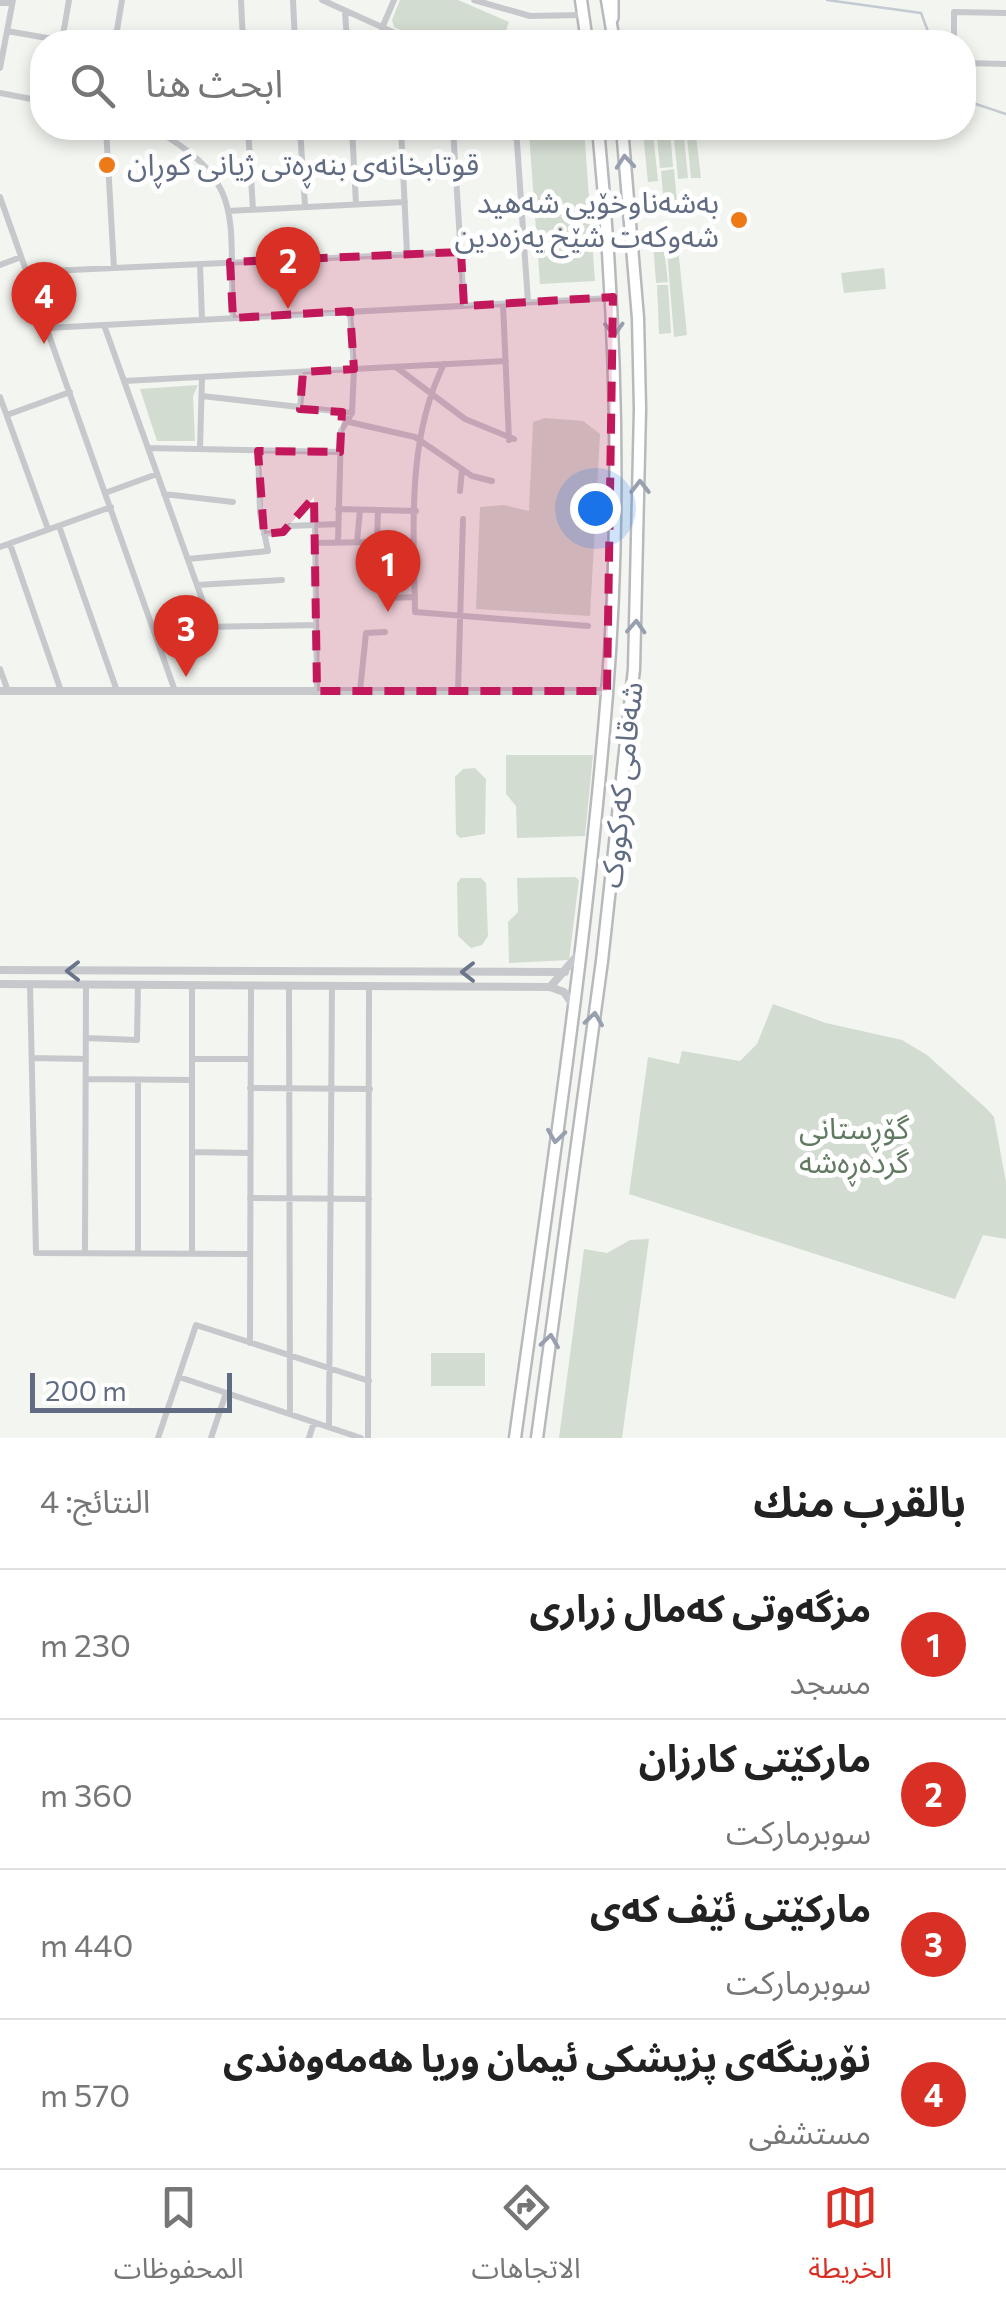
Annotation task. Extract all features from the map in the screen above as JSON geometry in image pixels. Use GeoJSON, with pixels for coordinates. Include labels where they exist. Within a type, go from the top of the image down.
{"type":"FeatureCollection","features":[{"type":"Feature","properties":{"kind":"highway"},"geometry":{"type":"LineString","coordinates":[[581,0],[585,30]]}},
{"type":"Feature","properties":{"kind":"highway"},"geometry":{"type":"LineString","coordinates":[[610,0],[613,30]]}},
{"type":"Feature","properties":{"kind":"highway","name":"شەقامی کەرکووک"},"geometry":{"type":"LineString","coordinates":[[515,1438],[573,1006],[608,691],[613,298],[599,140]]}},
{"type":"Feature","properties":{"kind":"highway","name":"شەقامی کەرکووک"},"geometry":{"type":"LineString","coordinates":[[537,1438],[620,810],[638,584],[638,318],[623,140]]}},
{"type":"Feature","properties":{"kind":"highway"},"geometry":{"type":"LineString","coordinates":[[612,583],[638,584]]}},
{"type":"Feature","properties":{"kind":"street"},"geometry":{"type":"LineString","coordinates":[[67,30],[70,0]]}},
{"type":"Feature","properties":{"kind":"street"},"geometry":{"type":"LineString","coordinates":[[116,30],[122,0]]}},
{"type":"Feature","properties":{"kind":"street"},"geometry":{"type":"LineString","coordinates":[[241,0],[242,30]]}},
{"type":"Feature","properties":{"kind":"street"},"geometry":{"type":"LineString","coordinates":[[293,0],[295,30]]}},
{"type":"Feature","properties":{"kind":"street"},"geometry":{"type":"LineString","coordinates":[[322,0],[385,30]]}},
{"type":"Feature","properties":{"kind":"street"},"geometry":{"type":"LineString","coordinates":[[382,28],[394,0]]}},
{"type":"Feature","properties":{"kind":"street"},"geometry":{"type":"LineString","coordinates":[[474,0],[530,16],[583,15]]}},
{"type":"Feature","properties":{"kind":"street"},"geometry":{"type":"LineString","coordinates":[[0,4],[12,1],[0,68]]}},
{"type":"Feature","properties":{"kind":"street"},"geometry":{"type":"LineString","coordinates":[[345,10],[346,30]]}},
{"type":"Feature","properties":{"kind":"street"},"geometry":{"type":"LineString","coordinates":[[954,30],[954,12],[1006,13]]}},
{"type":"Feature","properties":{"kind":"street"},"geometry":{"type":"LineString","coordinates":[[7,31],[30,35]]}},
{"type":"Feature","properties":{"kind":"street"},"geometry":{"type":"LineString","coordinates":[[976,63],[1006,64]]}},
{"type":"Feature","properties":{"kind":"street"},"geometry":{"type":"LineString","coordinates":[[0,92],[30,98]]}},
{"type":"Feature","properties":{"kind":"street"},"geometry":{"type":"LineString","coordinates":[[107,140],[114,268]]}},
{"type":"Feature","properties":{"kind":"street"},"geometry":{"type":"LineString","coordinates":[[170,140],[211,168],[222,186],[228,211],[232,318]]}},
{"type":"Feature","properties":{"kind":"street"},"geometry":{"type":"LineString","coordinates":[[249,140],[253,210]]}},
{"type":"Feature","properties":{"kind":"street"},"geometry":{"type":"LineString","coordinates":[[301,140],[305,206]]}},
{"type":"Feature","properties":{"kind":"street"},"geometry":{"type":"LineString","coordinates":[[353,140],[356,204]]}},
{"type":"Feature","properties":{"kind":"street"},"geometry":{"type":"LineString","coordinates":[[402,140],[408,253]]}},
{"type":"Feature","properties":{"kind":"street"},"geometry":{"type":"LineString","coordinates":[[455,140],[464,306]]}},
{"type":"Feature","properties":{"kind":"street"},"geometry":{"type":"LineString","coordinates":[[517,140],[528,302]]}},
{"type":"Feature","properties":{"kind":"street"},"geometry":{"type":"LineString","coordinates":[[0,196],[174,691]]}},
{"type":"Feature","properties":{"kind":"street"},"geometry":{"type":"LineString","coordinates":[[228,211],[405,202]]}},
{"type":"Feature","properties":{"kind":"street"},"geometry":{"type":"LineString","coordinates":[[26,272],[460,252]]}},
{"type":"Feature","properties":{"kind":"street"},"geometry":{"type":"LineString","coordinates":[[0,265],[22,257]]}},
{"type":"Feature","properties":{"kind":"street"},"geometry":{"type":"LineString","coordinates":[[200,264],[202,320]]}},
{"type":"Feature","properties":{"kind":"street"},"geometry":{"type":"LineString","coordinates":[[47,328],[613,298]]}},
{"type":"Feature","properties":{"kind":"street"},"geometry":{"type":"LineString","coordinates":[[395,366],[465,419],[511,440],[503,304]]}},
{"type":"Feature","properties":{"kind":"street"},"geometry":{"type":"LineString","coordinates":[[338,542],[341,431],[350,418],[354,368],[350,312]]}},
{"type":"Feature","properties":{"kind":"street"},"geometry":{"type":"LineString","coordinates":[[104,325],[212,627]]}},
{"type":"Feature","properties":{"kind":"street"},"geometry":{"type":"LineString","coordinates":[[124,382],[506,361]]}},
{"type":"Feature","properties":{"kind":"street"},"geometry":{"type":"LineString","coordinates":[[444,364],[428,394],[418,438],[416,612],[588,626]]}},
{"type":"Feature","properties":{"kind":"street"},"geometry":{"type":"LineString","coordinates":[[300,408],[303,372]]}},
{"type":"Feature","properties":{"kind":"street"},"geometry":{"type":"LineString","coordinates":[[200,448],[202,378]]}},
{"type":"Feature","properties":{"kind":"street"},"geometry":{"type":"LineString","coordinates":[[6,415],[70,392]]}},
{"type":"Feature","properties":{"kind":"street"},"geometry":{"type":"LineString","coordinates":[[202,396],[350,418],[418,438],[462,469],[492,481]]}},
{"type":"Feature","properties":{"kind":"street"},"geometry":{"type":"LineString","coordinates":[[0,399],[48,529]]}},
{"type":"Feature","properties":{"kind":"street"},"geometry":{"type":"LineString","coordinates":[[148,448],[340,452]]}},
{"type":"Feature","properties":{"kind":"street"},"geometry":{"type":"LineString","coordinates":[[188,559],[268,551],[258,451]]}},
{"type":"Feature","properties":{"kind":"street"},"geometry":{"type":"LineString","coordinates":[[460,491],[462,469]]}},
{"type":"Feature","properties":{"kind":"street"},"geometry":{"type":"LineString","coordinates":[[105,493],[157,474]]}},
{"type":"Feature","properties":{"kind":"street"},"geometry":{"type":"LineString","coordinates":[[164,494],[233,502]]}},
{"type":"Feature","properties":{"kind":"street"},"geometry":{"type":"LineString","coordinates":[[0,547],[110,507]]}},
{"type":"Feature","properties":{"kind":"street"},"geometry":{"type":"LineString","coordinates":[[338,509],[416,511]]}},
{"type":"Feature","properties":{"kind":"street"},"geometry":{"type":"LineString","coordinates":[[357,542],[360,510]]}},
{"type":"Feature","properties":{"kind":"street"},"geometry":{"type":"LineString","coordinates":[[315,543],[381,544],[378,510]]}},
{"type":"Feature","properties":{"kind":"street"},"geometry":{"type":"LineString","coordinates":[[458,691],[463,519]]}},
{"type":"Feature","properties":{"kind":"street"},"geometry":{"type":"LineString","coordinates":[[264,534],[283,532],[289,526],[338,524]]}},
{"type":"Feature","properties":{"kind":"street"},"geometry":{"type":"LineString","coordinates":[[315,525],[317,691]]}},
{"type":"Feature","properties":{"kind":"street"},"geometry":{"type":"LineString","coordinates":[[59,526],[117,691]]}},
{"type":"Feature","properties":{"kind":"street"},"geometry":{"type":"LineString","coordinates":[[10,544],[61,691]]}},
{"type":"Feature","properties":{"kind":"street"},"geometry":{"type":"LineString","coordinates":[[197,584],[282,580]]}},
{"type":"Feature","properties":{"kind":"street"},"geometry":{"type":"LineString","coordinates":[[389,598],[415,597]]}},
{"type":"Feature","properties":{"kind":"street"},"geometry":{"type":"LineString","coordinates":[[153,628],[316,625]]}},
{"type":"Feature","properties":{"kind":"street"},"geometry":{"type":"LineString","coordinates":[[360,691],[366,633],[385,632]]}},
{"type":"Feature","properties":{"kind":"street"},"geometry":{"type":"LineString","coordinates":[[0,669],[4,691],[608,691]]}},
{"type":"Feature","properties":{"kind":"street"},"geometry":{"type":"LineString","coordinates":[[550,987],[578,955]]}},
{"type":"Feature","properties":{"kind":"street"},"geometry":{"type":"LineString","coordinates":[[0,970],[565,972]]}},
{"type":"Feature","properties":{"kind":"street"},"geometry":{"type":"LineString","coordinates":[[125,985],[126,971]]}},
{"type":"Feature","properties":{"kind":"street"},"geometry":{"type":"LineString","coordinates":[[307,972],[307,985]]}},
{"type":"Feature","properties":{"kind":"street"},"geometry":{"type":"LineString","coordinates":[[0,984],[550,987],[564,992],[573,1006]]}},
{"type":"Feature","properties":{"kind":"street"},"geometry":{"type":"LineString","coordinates":[[30,984],[36,1254],[250,1254]]}},
{"type":"Feature","properties":{"kind":"street"},"geometry":{"type":"LineString","coordinates":[[85,1254],[86,984]]}},
{"type":"Feature","properties":{"kind":"street"},"geometry":{"type":"LineString","coordinates":[[86,1038],[137,1040],[138,985]]}},
{"type":"Feature","properties":{"kind":"street"},"geometry":{"type":"LineString","coordinates":[[192,985],[192,1254]]}},
{"type":"Feature","properties":{"kind":"street"},"geometry":{"type":"LineString","coordinates":[[250,1343],[252,985]]}},
{"type":"Feature","properties":{"kind":"street"},"geometry":{"type":"LineString","coordinates":[[289,985],[290,1414]]}},
{"type":"Feature","properties":{"kind":"street"},"geometry":{"type":"LineString","coordinates":[[329,1428],[332,985]]}},
{"type":"Feature","properties":{"kind":"street"},"geometry":{"type":"LineString","coordinates":[[179,1377],[364,1438],[369,1381],[369,985]]}},
{"type":"Feature","properties":{"kind":"street"},"geometry":{"type":"LineString","coordinates":[[32,1058],[86,1059]]}},
{"type":"Feature","properties":{"kind":"street"},"geometry":{"type":"LineString","coordinates":[[192,1059],[250,1060]]}},
{"type":"Feature","properties":{"kind":"street"},"geometry":{"type":"LineString","coordinates":[[86,1079],[192,1080]]}},
{"type":"Feature","properties":{"kind":"street"},"geometry":{"type":"LineString","coordinates":[[138,1080],[138,1254]]}},
{"type":"Feature","properties":{"kind":"street"},"geometry":{"type":"LineString","coordinates":[[250,1088],[370,1089]]}},
{"type":"Feature","properties":{"kind":"street"},"geometry":{"type":"LineString","coordinates":[[192,1152],[250,1153]]}},
{"type":"Feature","properties":{"kind":"street"},"geometry":{"type":"LineString","coordinates":[[250,1198],[368,1199]]}},
{"type":"Feature","properties":{"kind":"street"},"geometry":{"type":"LineString","coordinates":[[158,1438],[196,1326],[369,1381]]}},
{"type":"Feature","properties":{"kind":"street"},"geometry":{"type":"LineString","coordinates":[[211,1438],[226,1393]]}},
{"type":"Feature","properties":{"kind":"street"},"geometry":{"type":"LineString","coordinates":[[308,1438],[314,1422]]}},
{"type":"Feature","properties":{"kind":"highlighted area"},"geometry":{"type":"Polygon","coordinates":[[[461,252],[464,306],[613,297],[607,691],[317,691],[314,497],[283,532],[264,534],[258,451],[340,452],[342,412],[300,409],[303,372],[354,369],[350,311],[233,318],[230,262],[461,252]]]}},
{"type":"Feature","properties":{"kind":"green space"},"geometry":{"type":"Polygon","coordinates":[[[400,0],[458,0],[509,22],[506,30],[400,30],[392,20],[400,0]]]}},
{"type":"Feature","properties":{"kind":"green space"},"geometry":{"type":"Polygon","coordinates":[[[530,140],[585,140],[595,281],[540,284],[530,140]]]}},
{"type":"Feature","properties":{"kind":"green space"},"geometry":{"type":"Polygon","coordinates":[[[644,140],[654,140],[658,181],[648,182],[644,140]]]}},
{"type":"Feature","properties":{"kind":"green space"},"geometry":{"type":"Polygon","coordinates":[[[657,140],[671,140],[673,167],[660,168],[657,140]]]}},
{"type":"Feature","properties":{"kind":"green space"},"geometry":{"type":"Polygon","coordinates":[[[674,140],[684,140],[688,178],[678,179],[674,140]]]}},
{"type":"Feature","properties":{"kind":"green space"},"geometry":{"type":"Polygon","coordinates":[[[687,140],[696,140],[701,178],[691,178],[687,140]]]}},
{"type":"Feature","properties":{"kind":"green space"},"geometry":{"type":"Polygon","coordinates":[[[674,169],[678,214],[665,216],[661,171],[674,169]]]}},
{"type":"Feature","properties":{"kind":"green space"},"geometry":{"type":"Polygon","coordinates":[[[666,238],[677,238],[687,335],[674,337],[666,238]]]}},
{"type":"Feature","properties":{"kind":"green space"},"geometry":{"type":"Polygon","coordinates":[[[663,241],[668,282],[656,283],[653,242],[663,241]]]}},
{"type":"Feature","properties":{"kind":"green space"},"geometry":{"type":"Polygon","coordinates":[[[884,268],[886,289],[844,293],[841,273],[884,268]]]}},
{"type":"Feature","properties":{"kind":"green space"},"geometry":{"type":"Polygon","coordinates":[[[657,285],[668,285],[671,333],[659,334],[657,285]]]}},
{"type":"Feature","properties":{"kind":"green space"},"geometry":{"type":"Polygon","coordinates":[[[198,385],[193,396],[195,441],[157,441],[140,389],[198,385]]]}},
{"type":"Feature","properties":{"kind":"green space"},"geometry":{"type":"Polygon","coordinates":[[[545,418],[583,421],[600,434],[590,616],[476,609],[480,507],[504,505],[529,511],[533,422],[545,418]]]}},
{"type":"Feature","properties":{"kind":"green space"},"geometry":{"type":"Polygon","coordinates":[[[506,755],[593,755],[585,836],[517,838],[516,806],[506,794],[506,755]]]}},
{"type":"Feature","properties":{"kind":"green space"},"geometry":{"type":"Polygon","coordinates":[[[475,768],[486,779],[485,834],[460,838],[456,834],[455,777],[463,769],[475,768]]]}},
{"type":"Feature","properties":{"kind":"green space"},"geometry":{"type":"Polygon","coordinates":[[[461,878],[481,878],[486,883],[488,936],[482,945],[471,948],[458,936],[457,883],[461,878]]]}},
{"type":"Feature","properties":{"kind":"green space"},"geometry":{"type":"Polygon","coordinates":[[[517,878],[579,880],[569,960],[509,963],[508,922],[518,912],[517,878]]]}},
{"type":"Feature","properties":{"kind":"green space","name":"گۆڕستانی گردەڕەشە"},"geometry":{"type":"Polygon","coordinates":[[[773,1004],[826,1023],[902,1040],[927,1055],[994,1117],[1006,1182],[1006,1239],[983,1235],[955,1299],[629,1194],[648,1057],[679,1064],[682,1051],[740,1061],[757,1044],[773,1004]]]}},
{"type":"Feature","properties":{"kind":"green space"},"geometry":{"type":"Polygon","coordinates":[[[649,1239],[622,1438],[559,1438],[584,1249],[607,1253],[630,1240],[649,1239]]]}},
{"type":"Feature","properties":{"kind":"green space"},"geometry":{"type":"Polygon","coordinates":[[[431,1353],[485,1353],[485,1386],[431,1386],[431,1353]]]}},
{"type":"Feature","properties":{"kind":"waterway"},"geometry":{"type":"LineString","coordinates":[[827,0],[921,13],[927,30]]}},
{"type":"Feature","properties":{"kind":"waterway"},"geometry":{"type":"LineString","coordinates":[[976,104],[1006,114]]}},
{"type":"Feature","properties":{"kind":"place","name":"قوتابخانەی بنەڕەتی ژیانی کوڕان"},"geometry":{"type":"Point","coordinates":[107,165]}},
{"type":"Feature","properties":{"kind":"place","name":"بەشەناوخۆیی شەهید شەوکەت شێخ یەزەدین"},"geometry":{"type":"Point","coordinates":[739,220]}},
{"type":"Feature","properties":{"kind":"place","name":"مارکێتی کارزان"},"geometry":{"type":"Point","coordinates":[288,309]}},
{"type":"Feature","properties":{"kind":"place","name":"نۆرینگەی پزیشکی ئیمان وریا هەمەوەندی"},"geometry":{"type":"Point","coordinates":[44,344]}},
{"type":"Feature","properties":{"kind":"place","name":"مزگەوتی کەمال زراری"},"geometry":{"type":"Point","coordinates":[388,612]}},
{"type":"Feature","properties":{"kind":"place","name":"مارکێتی ئێف کەی"},"geometry":{"type":"Point","coordinates":[186,677]}}]}
